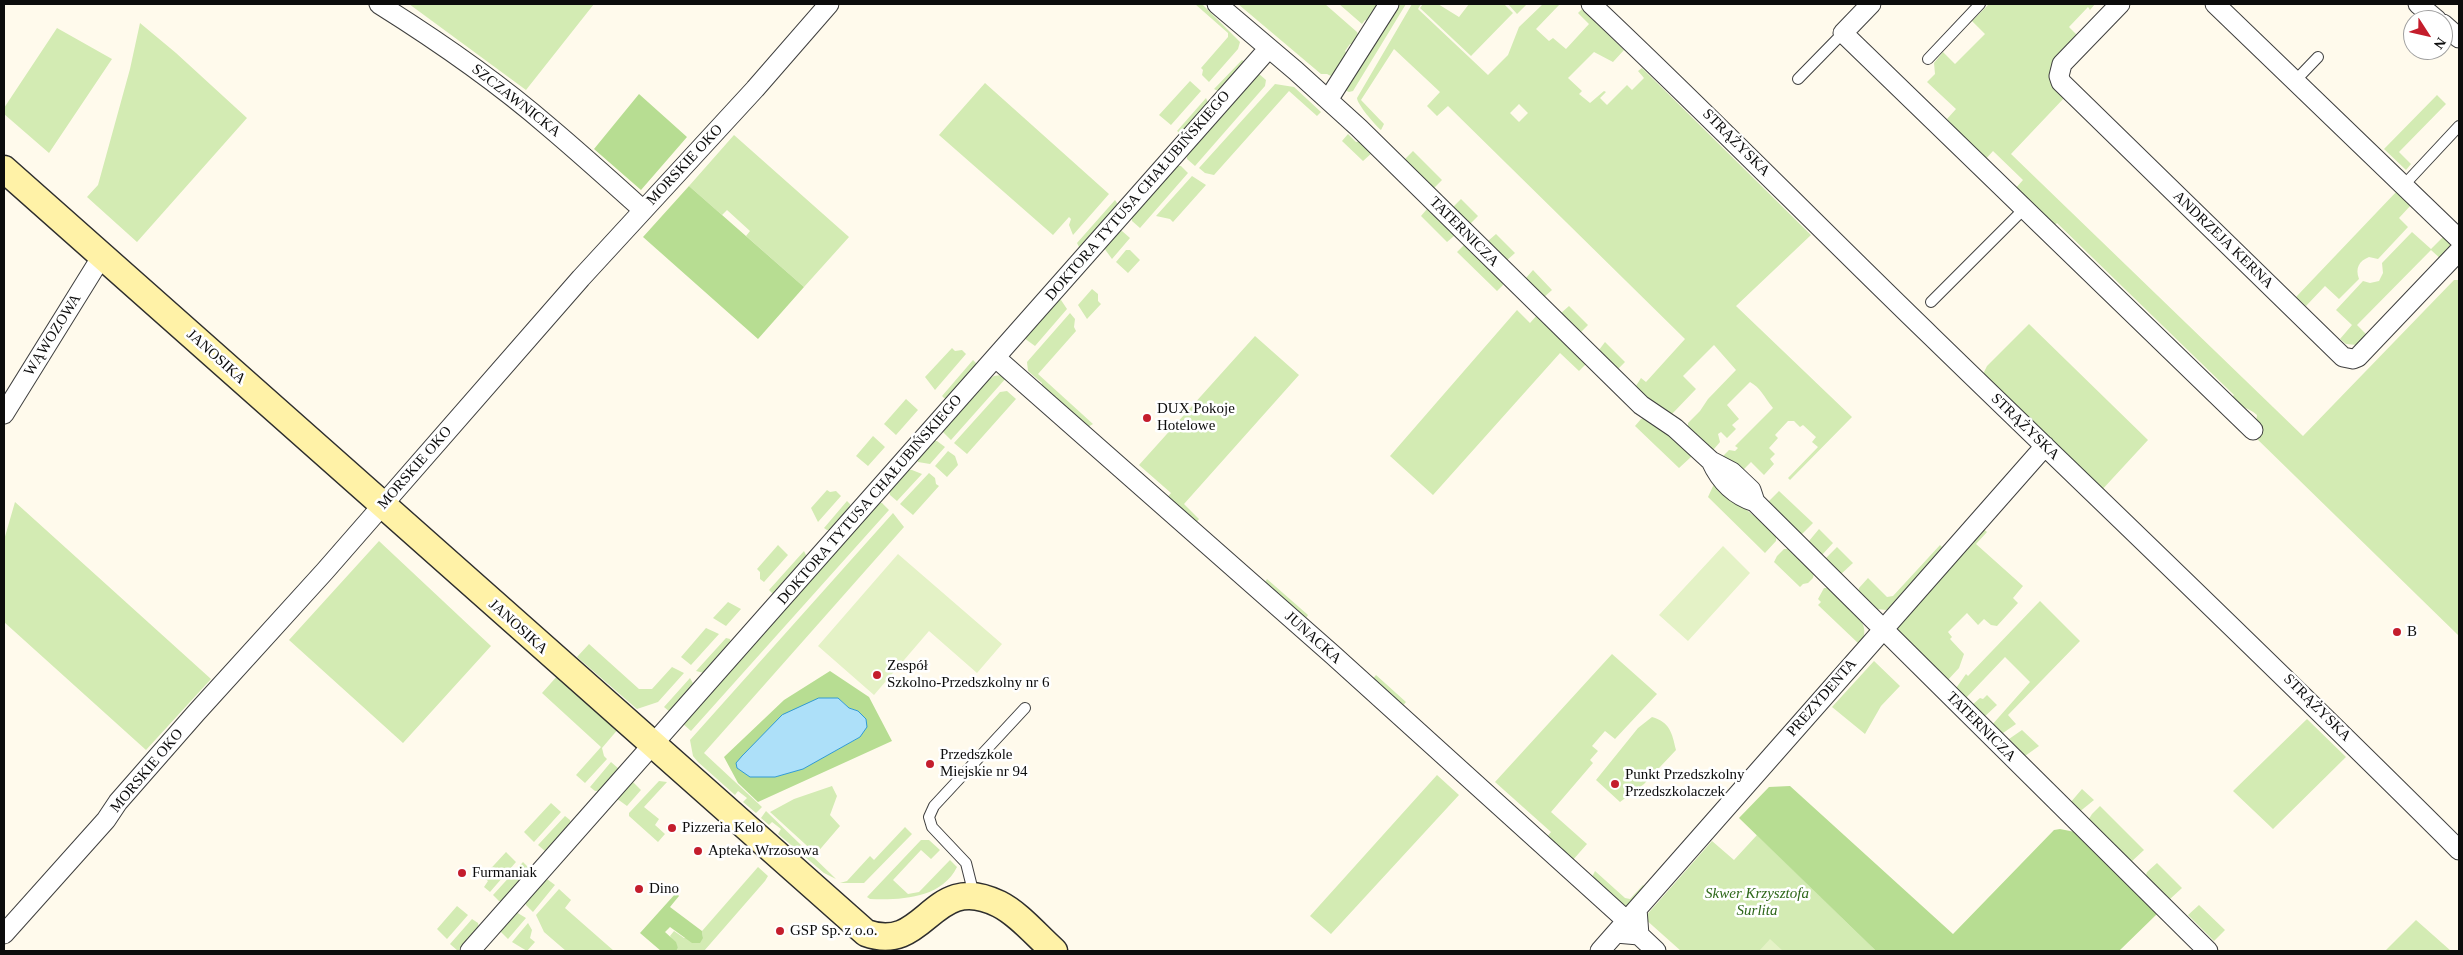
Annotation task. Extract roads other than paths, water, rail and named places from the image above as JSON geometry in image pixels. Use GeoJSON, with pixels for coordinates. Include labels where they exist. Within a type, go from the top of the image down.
{"type":"FeatureCollection","features":[{"type":"Feature","properties":{"kind":"street","name":"SZCZAWNICKA"},"geometry":{"type":"LineString","coordinates":[[379,4],[424,32],[512,96],[550,127],[643,210]]}},
{"type":"Feature","properties":{"kind":"street","name":"MORSKIE OKO"},"geometry":{"type":"LineString","coordinates":[[4,934],[106,820],[118,802],[196,713],[643,210],[755,89],[829,4]]}},
{"type":"Feature","properties":{"kind":"street","name":"TATERNICZA"},"geometry":{"type":"LineString","coordinates":[[1217,4],[1328,100],[1619,385],[1641,405],[1689,439],[1711,460],[1721,480],[1742,498],[1755,502],[1882,630],[2208,951]]}},
{"type":"Feature","properties":{"kind":"street"},"geometry":{"type":"LineString","coordinates":[[1328,100],[1389,4]]}},
{"type":"Feature","properties":{"kind":"street","name":"STRĄŻYSKA"},"geometry":{"type":"LineString","coordinates":[[1591,4],[1690,96],[1921,327],[2283,674],[2459,850]]}},
{"type":"Feature","properties":{"kind":"street"},"geometry":{"type":"LineString","coordinates":[[1871,4],[1844,33],[2253,430]]}},
{"type":"Feature","properties":{"kind":"street","name":"ANDRZEJA KERNA"},"geometry":{"type":"LineString","coordinates":[[2120,4],[2062,64],[2059,76],[2061,82],[2343,357],[2353,359],[2358,357],[2459,251]]}},
{"type":"Feature","properties":{"kind":"street"},"geometry":{"type":"LineString","coordinates":[[2215,4],[2459,239]]}},
{"type":"Feature","properties":{"kind":"street","name":"DOKTORA TYTUSA CHAŁUBIŃSKIEGO"},"geometry":{"type":"LineString","coordinates":[[470,951],[1269,48]]}},
{"type":"Feature","properties":{"kind":"street","name":"JANOSIKA"},"geometry":{"type":"LineString","coordinates":[[4,169],[866,933],[883,943],[897,948],[920,933],[948,904],[954,901],[974,898],[990,901],[1004,908],[1054,951]]}},
{"type":"Feature","properties":{"kind":"street","name":"WĄWOZOWA"},"geometry":{"type":"LineString","coordinates":[[4,414],[102,256]]}},
{"type":"Feature","properties":{"kind":"street","name":"JUNACKA"},"geometry":{"type":"LineString","coordinates":[[996,358],[1333,655],[1627,921]]}},
{"type":"Feature","properties":{"kind":"street","name":"PREZYDENTA"},"geometry":{"type":"LineString","coordinates":[[1600,951],[2045,446]]}},
{"type":"Feature","properties":{"kind":"street"},"geometry":{"type":"LineString","coordinates":[[1627,921],[1639,935]]}},
{"type":"Feature","properties":{"kind":"street"},"geometry":{"type":"LineString","coordinates":[[1627,921],[1656,951]]}},
{"type":"Feature","properties":{"kind":"lane"},"geometry":{"type":"LineString","coordinates":[[1928,59],[1980,4]]}},
{"type":"Feature","properties":{"kind":"lane"},"geometry":{"type":"LineString","coordinates":[[1798,79],[1844,33]]}},
{"type":"Feature","properties":{"kind":"lane"},"geometry":{"type":"LineString","coordinates":[[2296,80],[2318,57]]}},
{"type":"Feature","properties":{"kind":"lane"},"geometry":{"type":"LineString","coordinates":[[2404,185],[2459,126]]}},
{"type":"Feature","properties":{"kind":"lane"},"geometry":{"type":"LineString","coordinates":[[1931,302],[2025,208]]}},
{"type":"Feature","properties":{"kind":"lane"},"geometry":{"type":"LineString","coordinates":[[974,898],[971,878],[966,863],[932,828],[929,817],[934,806],[1025,708]]}},
{"type":"Feature","properties":{"kind":"water"},"geometry":{"type":"Polygon","coordinates":[[[819,698],[838,698],[849,708],[858,711],[866,719],[867,727],[860,737],[803,769],[775,777],[750,777],[737,768],[736,763],[782,715],[819,698]]]}},
{"type":"Feature","properties":{"kind":"place","name":"DUX Pokoje Hotelowe"},"geometry":{"type":"Point","coordinates":[1147,418]}},
{"type":"Feature","properties":{"kind":"place","name":"B"},"geometry":{"type":"Point","coordinates":[2397,632]}},
{"type":"Feature","properties":{"kind":"place","name":"Zespół Szkolno-Przedszkolny nr 6"},"geometry":{"type":"Point","coordinates":[877,675]}},
{"type":"Feature","properties":{"kind":"place","name":"Przedszkole Miejskie nr 94"},"geometry":{"type":"Point","coordinates":[930,764]}},
{"type":"Feature","properties":{"kind":"place","name":"Punkt Przedszkolny Przedszkolaczek"},"geometry":{"type":"Point","coordinates":[1615,784]}},
{"type":"Feature","properties":{"kind":"place","name":"Pizzeria Kelo"},"geometry":{"type":"Point","coordinates":[672,828]}},
{"type":"Feature","properties":{"kind":"place","name":"Apteka Wrzosowa"},"geometry":{"type":"Point","coordinates":[698,851]}},
{"type":"Feature","properties":{"kind":"place","name":"Furmaniak"},"geometry":{"type":"Point","coordinates":[462,873]}},
{"type":"Feature","properties":{"kind":"place","name":"Dino"},"geometry":{"type":"Point","coordinates":[639,889]}},
{"type":"Feature","properties":{"kind":"place","name":"GSP Sp. z o.o."},"geometry":{"type":"Point","coordinates":[780,931]}},
{"type":"Feature","properties":{"kind":"park label","name":"Skwer Krzysztofa Surlita"},"geometry":{"type":"Point","coordinates":[1757,902]}}]}
